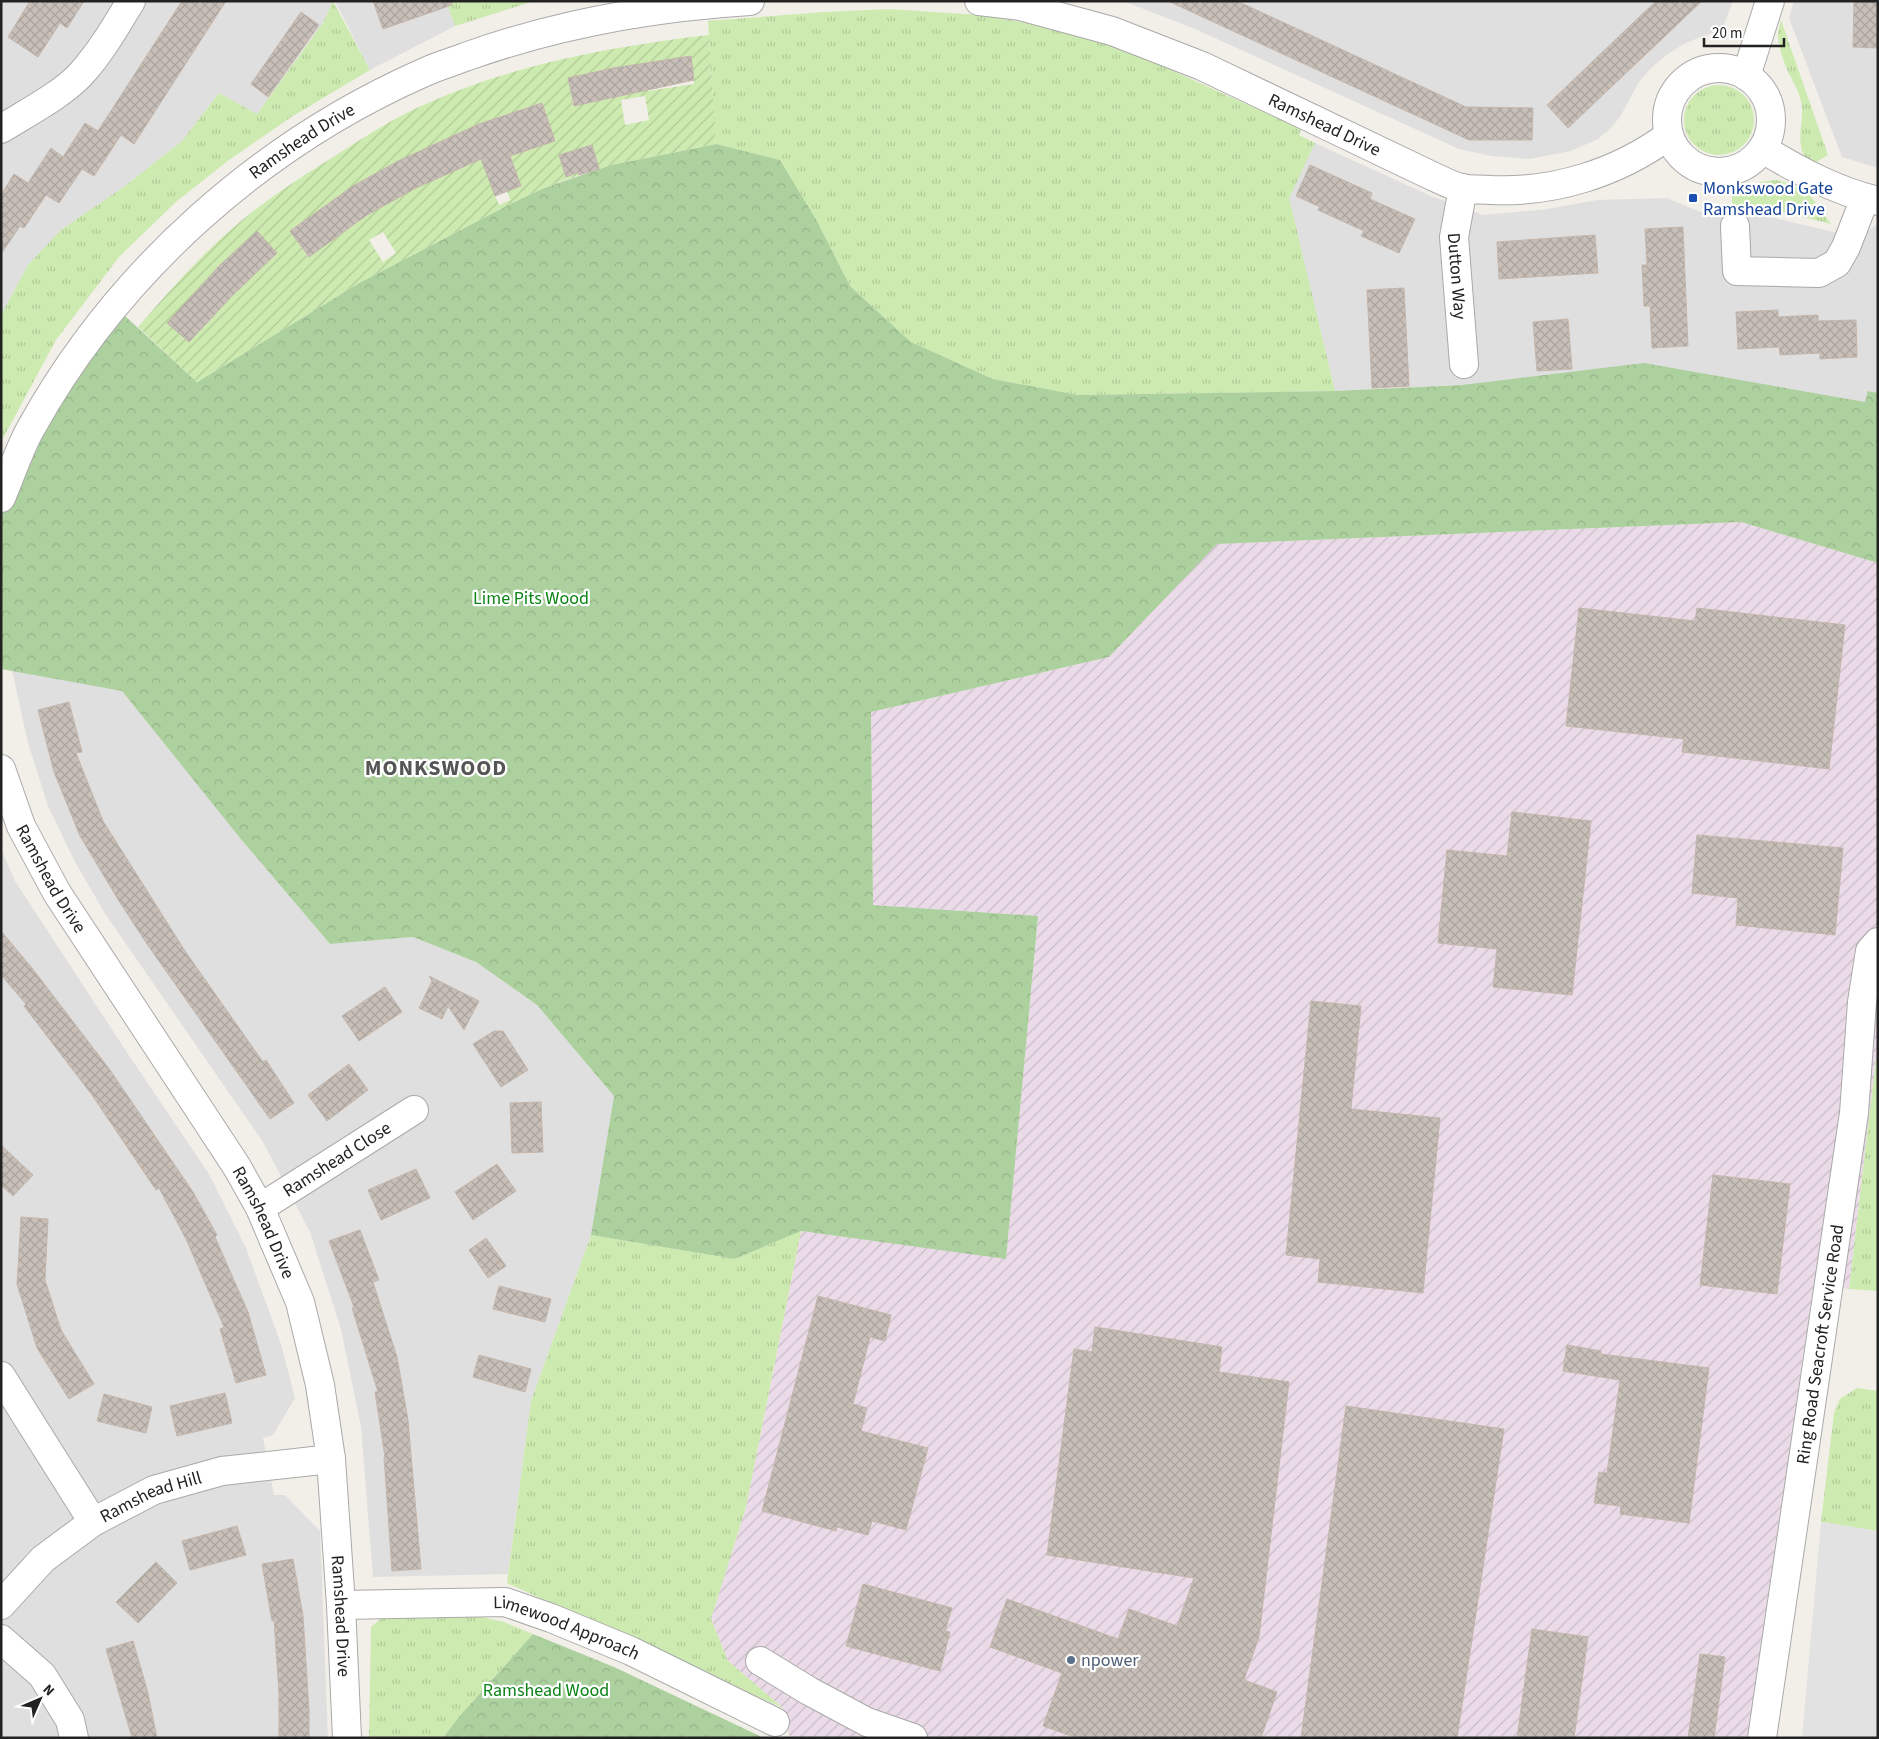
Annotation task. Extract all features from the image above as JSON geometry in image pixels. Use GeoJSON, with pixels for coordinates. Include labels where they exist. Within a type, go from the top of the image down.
{"type":"FeatureCollection","features":[{"type":"Feature","properties":{"kind":"street"},"geometry":{"type":"LineString","coordinates":[[1,129],[52,97],[80,76],[99,52],[131,1]]}},
{"type":"Feature","properties":{"kind":"street","name":"Ramshead Drive"},"geometry":{"type":"LineString","coordinates":[[1,498],[30,429],[74,359],[114,306],[158,258],[204,214],[255,172],[346,113],[427,71],[493,47],[590,21],[707,2],[750,1]]}},
{"type":"Feature","properties":{"kind":"street","name":"Ramshead Drive"},"geometry":{"type":"LineString","coordinates":[[979,1],[1021,4],[1112,31],[1202,66],[1428,174],[1463,188],[1513,191],[1567,184],[1620,164],[1647,151],[1668,136]]}},
{"type":"Feature","properties":{"kind":"street"},"geometry":{"type":"LineString","coordinates":[[1746,76],[1770,1]]}},
{"type":"Feature","properties":{"kind":"street"},"geometry":{"type":"LineString","coordinates":[[1712,68],[1727,68],[1740,72],[1762,90],[1768,103],[1771,118],[1770,132],[1763,149],[1744,167],[1729,172],[1714,173],[1699,169],[1685,162],[1675,150],[1668,136],[1666,121],[1668,106],[1674,92],[1684,80],[1698,72],[1712,68]]}},
{"type":"Feature","properties":{"kind":"street"},"geometry":{"type":"LineString","coordinates":[[1734,226],[1737,271],[1819,273],[1837,263],[1872,200],[1832,186],[1804,173],[1763,149]]}},
{"type":"Feature","properties":{"kind":"street","name":"Dutton Way"},"geometry":{"type":"LineString","coordinates":[[1463,188],[1454,238],[1464,364]]}},
{"type":"Feature","properties":{"kind":"street","name":"Ramshead Drive"},"geometry":{"type":"LineString","coordinates":[[1,769],[21,826],[57,893],[84,937],[200,1108],[237,1167],[260,1208],[300,1302],[320,1384],[331,1459],[342,1605],[348,1738]]}},
{"type":"Feature","properties":{"kind":"street","name":"Ring Road Seacroft Service Road"},"geometry":{"type":"LineString","coordinates":[[1762,1738],[1854,1113],[1862,1002],[1874,946]]}},
{"type":"Feature","properties":{"kind":"street","name":"Ramshead Close"},"geometry":{"type":"LineString","coordinates":[[260,1208],[414,1110]]}},
{"type":"Feature","properties":{"kind":"street"},"geometry":{"type":"LineString","coordinates":[[1,1376],[93,1522]]}},
{"type":"Feature","properties":{"kind":"street","name":"Ramshead Hill"},"geometry":{"type":"LineString","coordinates":[[1,1605],[43,1558],[93,1522],[154,1490],[214,1473],[331,1459]]}},
{"type":"Feature","properties":{"kind":"street","name":"Limewood Approach"},"geometry":{"type":"LineString","coordinates":[[342,1605],[505,1602],[551,1618],[631,1651],[775,1722]]}},
{"type":"Feature","properties":{"kind":"street"},"geometry":{"type":"LineString","coordinates":[[1,1639],[42,1675],[70,1720],[74,1738]]}},
{"type":"Feature","properties":{"kind":"street"},"geometry":{"type":"LineString","coordinates":[[760,1662],[867,1722],[913,1738]]}},
{"type":"Feature","properties":{"kind":"shaded area"},"geometry":{"type":"Polygon","coordinates":[[[1,1],[333,1],[323,23],[257,114],[219,93],[182,141],[28,265],[1,315],[1,1]]]}},
{"type":"Feature","properties":{"kind":"shaded area"},"geometry":{"type":"Polygon","coordinates":[[[335,1],[534,1],[455,26],[370,70],[335,1]]]}},
{"type":"Feature","properties":{"kind":"shaded area"},"geometry":{"type":"Polygon","coordinates":[[[1123,1],[1733,1],[1722,30],[1684,44],[1652,67],[1639,82],[1620,117],[1598,139],[1571,151],[1529,159],[1491,156],[1459,149],[1195,29],[1123,1]]]}},
{"type":"Feature","properties":{"kind":"shaded area"},"geometry":{"type":"Polygon","coordinates":[[[1794,1],[1878,1],[1878,168],[1842,157],[1789,18],[1794,1]]]}},
{"type":"Feature","properties":{"kind":"shaded area"},"geometry":{"type":"Polygon","coordinates":[[[1315,143],[1431,196],[1483,215],[1547,209],[1597,200],[1667,198],[1700,212],[1765,216],[1860,238],[1874,226],[1878,225],[1878,393],[1869,391],[1866,402],[1462,385],[1335,391],[1288,198],[1315,143]]]}},
{"type":"Feature","properties":{"kind":"shaded area"},"geometry":{"type":"Polygon","coordinates":[[[1741,522],[1878,563],[1878,1042],[1849,1289],[1814,1283],[1747,1738],[790,1738],[783,1708],[728,1661],[711,1619],[746,1507],[801,1231],[1006,1258],[1038,916],[873,905],[871,712],[1109,657],[1216,544],[1741,522]]]}},
{"type":"Feature","properties":{"kind":"shaded area"},"geometry":{"type":"Polygon","coordinates":[[[12,670],[122,691],[240,838],[330,944],[413,937],[476,962],[537,1005],[614,1096],[591,1235],[531,1401],[508,1574],[373,1577],[361,1427],[341,1329],[310,1232],[263,1142],[106,915],[75,862],[48,806],[28,743],[12,670]]]}},
{"type":"Feature","properties":{"kind":"shaded area"},"geometry":{"type":"Polygon","coordinates":[[[1,849],[15,881],[209,1174],[246,1248],[281,1344],[295,1398],[273,1435],[263,1438],[274,1495],[285,1495],[320,1531],[328,1738],[1,1738],[1,849]]]}},
{"type":"Feature","properties":{"kind":"shaded area"},"geometry":{"type":"Polygon","coordinates":[[[1821,1522],[1878,1531],[1878,1738],[1802,1738],[1821,1522]]]}},
{"type":"Feature","properties":{"kind":"green space"},"geometry":{"type":"Polygon","coordinates":[[[333,1],[370,70],[293,116],[229,160],[177,201],[119,257],[56,340],[1,442],[1,315],[28,265],[61,230],[125,186],[182,141],[219,93],[257,114],[323,23],[333,1]]]}},
{"type":"Feature","properties":{"kind":"green space"},"geometry":{"type":"Polygon","coordinates":[[[446,1],[534,1],[455,26],[446,1]]]}},
{"type":"Feature","properties":{"kind":"green space"},"geometry":{"type":"Polygon","coordinates":[[[889,9],[979,15],[1057,28],[1127,50],[1301,129],[1299,135],[1315,143],[1289,198],[1335,391],[1078,395],[993,379],[911,342],[850,286],[817,221],[780,160],[716,144],[708,21],[889,9]]]}},
{"type":"Feature","properties":{"kind":"green space"},"geometry":{"type":"Polygon","coordinates":[[[1781,20],[1828,155],[1816,162],[1805,157],[1802,151],[1800,139],[1801,102],[1785,65],[1780,48],[1778,35],[1781,20]]]}},
{"type":"Feature","properties":{"kind":"green space"},"geometry":{"type":"Polygon","coordinates":[[[709,35],[716,144],[599,169],[592,145],[572,151],[572,154],[560,158],[565,176],[578,172],[579,175],[544,188],[512,203],[359,283],[197,382],[138,327],[180,279],[226,234],[250,214],[300,178],[402,115],[461,89],[530,67],[602,51],[709,35]],[[691,57],[644,63],[648,91],[694,84],[691,57]],[[614,68],[568,78],[573,106],[620,96],[614,68]],[[645,96],[621,100],[625,125],[649,120],[645,96]],[[510,156],[487,174],[499,205],[510,200],[507,191],[521,186],[510,156]],[[398,161],[353,186],[369,214],[414,189],[398,161]],[[333,201],[290,231],[308,257],[351,227],[333,201]],[[257,232],[240,288],[277,253],[257,232]],[[383,232],[369,240],[383,262],[396,253],[383,232]],[[224,305],[168,323],[189,342],[224,305]]]}},
{"type":"Feature","properties":{"kind":"green space"},"geometry":{"type":"Polygon","coordinates":[[[1719,85],[1732,88],[1744,95],[1751,107],[1754,120],[1751,133],[1744,145],[1732,152],[1719,155],[1706,152],[1694,145],[1687,133],[1684,120],[1687,107],[1694,95],[1706,88],[1719,85]]]}},
{"type":"Feature","properties":{"kind":"green space","name":"Lime Pits Wood"},"geometry":{"type":"Polygon","coordinates":[[[716,144],[780,160],[817,221],[850,286],[911,342],[993,379],[1078,395],[1335,391],[1462,385],[1644,363],[1865,402],[1868,391],[1878,393],[1878,563],[1741,522],[1217,544],[1109,657],[871,712],[873,905],[1038,916],[1006,1259],[801,1231],[735,1259],[591,1235],[614,1096],[537,1005],[476,962],[413,937],[330,944],[240,838],[122,691],[1,669],[1,498],[114,306],[197,382],[359,283],[544,188],[611,165],[716,144]]]}},
{"type":"Feature","properties":{"kind":"green space"},"geometry":{"type":"Polygon","coordinates":[[[1776,180],[1803,190],[1820,207],[1831,224],[1775,210],[1732,207],[1732,195],[1760,182],[1776,180]]]}},
{"type":"Feature","properties":{"kind":"green space"},"geometry":{"type":"Polygon","coordinates":[[[1878,1042],[1878,1291],[1849,1289],[1878,1042]]]}},
{"type":"Feature","properties":{"kind":"green space"},"geometry":{"type":"Polygon","coordinates":[[[801,1231],[746,1507],[711,1619],[728,1661],[783,1708],[507,1583],[531,1401],[591,1235],[735,1259],[801,1231]]]}},
{"type":"Feature","properties":{"kind":"green space"},"geometry":{"type":"Polygon","coordinates":[[[1857,1388],[1878,1391],[1878,1531],[1821,1522],[1834,1413],[1840,1399],[1857,1388]]]}},
{"type":"Feature","properties":{"kind":"green space"},"geometry":{"type":"Polygon","coordinates":[[[460,1612],[504,1622],[533,1634],[458,1718],[443,1738],[369,1738],[371,1627],[383,1617],[460,1612]]]}},
{"type":"Feature","properties":{"kind":"green space","name":"Ramshead Wood"},"geometry":{"type":"Polygon","coordinates":[[[533,1634],[614,1667],[764,1738],[443,1738],[458,1718],[533,1634]]]}},
{"type":"Feature","properties":{"kind":"building"},"geometry":{"type":"Polygon","coordinates":[[[30,1],[84,1],[67,28],[60,23],[38,57],[8,37],[30,1]]]}},
{"type":"Feature","properties":{"kind":"building"},"geometry":{"type":"Polygon","coordinates":[[[182,1],[226,1],[134,144],[121,135],[94,176],[82,169],[59,203],[46,195],[24,228],[20,226],[1,254],[1,195],[14,174],[28,183],[51,148],[63,157],[85,123],[98,131],[182,1]]]}},
{"type":"Feature","properties":{"kind":"building"},"geometry":{"type":"Polygon","coordinates":[[[373,1],[451,1],[452,5],[383,29],[373,1]]]}},
{"type":"Feature","properties":{"kind":"building"},"geometry":{"type":"Polygon","coordinates":[[[1168,1],[1237,1],[1466,107],[1533,108],[1532,140],[1469,140],[1168,1]]]}},
{"type":"Feature","properties":{"kind":"building"},"geometry":{"type":"Polygon","coordinates":[[[1656,1],[1702,1],[1568,128],[1547,105],[1656,1]]]}},
{"type":"Feature","properties":{"kind":"building"},"geometry":{"type":"Polygon","coordinates":[[[1854,1],[1878,1],[1878,48],[1853,47],[1854,1]]]}},
{"type":"Feature","properties":{"kind":"building"},"geometry":{"type":"Polygon","coordinates":[[[301,12],[319,25],[268,97],[251,84],[301,12]]]}},
{"type":"Feature","properties":{"kind":"building"},"geometry":{"type":"Polygon","coordinates":[[[691,56],[694,80],[574,106],[568,78],[613,68],[691,56]]]}},
{"type":"Feature","properties":{"kind":"building"},"geometry":{"type":"Polygon","coordinates":[[[542,103],[555,141],[510,156],[521,186],[495,196],[481,159],[416,188],[367,215],[309,257],[290,231],[353,186],[398,161],[479,124],[542,103]]]}},
{"type":"Feature","properties":{"kind":"building"},"geometry":{"type":"Polygon","coordinates":[[[592,145],[599,169],[579,175],[578,172],[566,177],[559,155],[592,145]]]}},
{"type":"Feature","properties":{"kind":"building"},"geometry":{"type":"Polygon","coordinates":[[[1310,165],[1372,193],[1370,199],[1415,219],[1399,253],[1361,236],[1364,231],[1318,210],[1320,207],[1296,196],[1310,165]]]}},
{"type":"Feature","properties":{"kind":"building"},"geometry":{"type":"Polygon","coordinates":[[[1683,227],[1688,346],[1652,348],[1650,306],[1644,306],[1642,265],[1647,265],[1645,229],[1683,227]]]}},
{"type":"Feature","properties":{"kind":"building"},"geometry":{"type":"Polygon","coordinates":[[[257,231],[277,253],[233,295],[189,342],[167,323],[219,266],[257,231]]]}},
{"type":"Feature","properties":{"kind":"building"},"geometry":{"type":"Polygon","coordinates":[[[1595,235],[1598,273],[1499,279],[1497,242],[1595,235]]]}},
{"type":"Feature","properties":{"kind":"building"},"geometry":{"type":"Polygon","coordinates":[[[1404,288],[1409,386],[1372,388],[1367,290],[1404,288]]]}},
{"type":"Feature","properties":{"kind":"building"},"geometry":{"type":"Polygon","coordinates":[[[1778,310],[1778,317],[1818,315],[1818,321],[1856,320],[1857,357],[1820,359],[1820,353],[1780,355],[1779,347],[1738,349],[1736,312],[1778,310]]]}},
{"type":"Feature","properties":{"kind":"building"},"geometry":{"type":"Polygon","coordinates":[[[1568,319],[1572,369],[1537,371],[1533,322],[1568,319]]]}},
{"type":"Feature","properties":{"kind":"building"},"geometry":{"type":"Polygon","coordinates":[[[1579,608],[1695,621],[1697,608],[1845,625],[1829,769],[1682,752],[1684,739],[1566,726],[1579,608]]]}},
{"type":"Feature","properties":{"kind":"building"},"geometry":{"type":"Polygon","coordinates":[[[69,702],[82,752],[76,753],[103,821],[185,951],[263,1062],[266,1060],[294,1103],[270,1119],[147,944],[80,836],[54,772],[38,710],[69,702]]]}},
{"type":"Feature","properties":{"kind":"building"},"geometry":{"type":"Polygon","coordinates":[[[1512,812],[1591,821],[1572,995],[1493,987],[1497,949],[1438,943],[1447,850],[1507,856],[1512,812]]]}},
{"type":"Feature","properties":{"kind":"building"},"geometry":{"type":"Polygon","coordinates":[[[1697,835],[1843,848],[1835,935],[1736,925],[1738,898],[1692,893],[1697,835]]]}},
{"type":"Feature","properties":{"kind":"building"},"geometry":{"type":"Polygon","coordinates":[[[1,931],[32,968],[110,1070],[193,1192],[217,1235],[215,1237],[248,1312],[266,1375],[236,1383],[220,1329],[224,1327],[186,1239],[159,1188],[156,1190],[92,1095],[24,1006],[26,1004],[1,975],[1,931]]]}},
{"type":"Feature","properties":{"kind":"building"},"geometry":{"type":"Polygon","coordinates":[[[429,976],[479,1001],[464,1030],[448,1006],[442,1019],[419,1008],[432,981],[429,976]]]}},
{"type":"Feature","properties":{"kind":"building"},"geometry":{"type":"Polygon","coordinates":[[[385,987],[402,1012],[359,1041],[342,1016],[385,987]]]}},
{"type":"Feature","properties":{"kind":"building"},"geometry":{"type":"Polygon","coordinates":[[[1311,1001],[1361,1006],[1351,1109],[1440,1118],[1423,1293],[1318,1282],[1320,1259],[1286,1255],[1311,1001]]]}},
{"type":"Feature","properties":{"kind":"building"},"geometry":{"type":"Polygon","coordinates":[[[494,1031],[503,1031],[528,1070],[501,1087],[473,1044],[494,1031]]]}},
{"type":"Feature","properties":{"kind":"building"},"geometry":{"type":"Polygon","coordinates":[[[349,1064],[368,1090],[327,1121],[308,1095],[349,1064]]]}},
{"type":"Feature","properties":{"kind":"building"},"geometry":{"type":"Polygon","coordinates":[[[541,1102],[543,1152],[512,1153],[510,1103],[541,1102]]]}},
{"type":"Feature","properties":{"kind":"building"},"geometry":{"type":"Polygon","coordinates":[[[1,1145],[33,1175],[13,1196],[1,1185],[1,1145]]]}},
{"type":"Feature","properties":{"kind":"building"},"geometry":{"type":"Polygon","coordinates":[[[497,1164],[516,1191],[473,1220],[455,1192],[497,1164]]]}},
{"type":"Feature","properties":{"kind":"building"},"geometry":{"type":"Polygon","coordinates":[[[416,1169],[430,1198],[381,1220],[368,1190],[416,1169]]]}},
{"type":"Feature","properties":{"kind":"building"},"geometry":{"type":"Polygon","coordinates":[[[1713,1175],[1790,1184],[1777,1294],[1700,1285],[1713,1175]]]}},
{"type":"Feature","properties":{"kind":"building"},"geometry":{"type":"Polygon","coordinates":[[[21,1217],[48,1219],[45,1280],[61,1330],[94,1384],[69,1399],[37,1348],[17,1284],[21,1217]]]}},
{"type":"Feature","properties":{"kind":"building"},"geometry":{"type":"Polygon","coordinates":[[[360,1230],[379,1280],[373,1282],[397,1357],[408,1420],[421,1569],[392,1571],[385,1457],[375,1392],[378,1392],[352,1308],[354,1307],[329,1241],[360,1230]]]}},
{"type":"Feature","properties":{"kind":"building"},"geometry":{"type":"Polygon","coordinates":[[[486,1238],[506,1266],[488,1278],[469,1250],[486,1238]]]}},
{"type":"Feature","properties":{"kind":"building"},"geometry":{"type":"Polygon","coordinates":[[[499,1286],[551,1299],[545,1322],[493,1309],[499,1286]]]}},
{"type":"Feature","properties":{"kind":"building"},"geometry":{"type":"Polygon","coordinates":[[[818,1296],[891,1315],[885,1341],[870,1337],[853,1404],[867,1408],[861,1431],[928,1448],[906,1530],[872,1521],[868,1535],[837,1527],[836,1531],[762,1511],[818,1296]]]}},
{"type":"Feature","properties":{"kind":"building"},"geometry":{"type":"Polygon","coordinates":[[[1095,1327],[1222,1347],[1219,1372],[1289,1382],[1259,1637],[1244,1680],[1277,1692],[1261,1738],[1077,1738],[1043,1726],[1062,1673],[990,1647],[1007,1599],[1118,1639],[1129,1609],[1177,1626],[1194,1578],[1047,1555],[1074,1349],[1092,1352],[1095,1327]]]}},
{"type":"Feature","properties":{"kind":"building"},"geometry":{"type":"Polygon","coordinates":[[[1567,1345],[1601,1351],[1601,1354],[1709,1368],[1689,1523],[1620,1514],[1621,1506],[1594,1503],[1599,1472],[1607,1473],[1620,1380],[1563,1371],[1567,1345]]]}},
{"type":"Feature","properties":{"kind":"building"},"geometry":{"type":"Polygon","coordinates":[[[479,1355],[531,1369],[525,1392],[473,1377],[479,1355]]]}},
{"type":"Feature","properties":{"kind":"building"},"geometry":{"type":"Polygon","coordinates":[[[225,1393],[232,1423],[177,1436],[170,1406],[225,1393]]]}},
{"type":"Feature","properties":{"kind":"building"},"geometry":{"type":"Polygon","coordinates":[[[104,1394],[152,1407],[146,1433],[97,1421],[104,1394]]]}},
{"type":"Feature","properties":{"kind":"building"},"geometry":{"type":"Polygon","coordinates":[[[1346,1406],[1504,1429],[1457,1738],[1301,1738],[1346,1406]]]}},
{"type":"Feature","properties":{"kind":"building"},"geometry":{"type":"Polygon","coordinates":[[[237,1526],[246,1555],[190,1570],[182,1541],[237,1526]]]}},
{"type":"Feature","properties":{"kind":"building"},"geometry":{"type":"Polygon","coordinates":[[[293,1559],[303,1616],[309,1738],[279,1738],[279,1693],[274,1620],[272,1621],[262,1564],[293,1559]]]}},
{"type":"Feature","properties":{"kind":"building"},"geometry":{"type":"Polygon","coordinates":[[[156,1562],[177,1583],[138,1623],[116,1602],[156,1562]]]}},
{"type":"Feature","properties":{"kind":"building"},"geometry":{"type":"Polygon","coordinates":[[[863,1584],[952,1608],[945,1631],[950,1632],[940,1671],[846,1646],[863,1584]]]}},
{"type":"Feature","properties":{"kind":"building"},"geometry":{"type":"Polygon","coordinates":[[[1532,1629],[1588,1637],[1574,1738],[1517,1738],[1532,1629]]]}},
{"type":"Feature","properties":{"kind":"building"},"geometry":{"type":"Polygon","coordinates":[[[133,1641],[148,1693],[157,1738],[132,1738],[106,1649],[133,1641]]]}},
{"type":"Feature","properties":{"kind":"building"},"geometry":{"type":"Polygon","coordinates":[[[1700,1654],[1725,1657],[1714,1738],[1688,1738],[1700,1654]]]}},
{"type":"Feature","properties":{"kind":"place","name":"Monkswood Gate Ramshead Drive"},"geometry":{"type":"Point","coordinates":[1693,198]}},
{"type":"Feature","properties":{"kind":"place","name":"npower"},"geometry":{"type":"Point","coordinates":[1071,1660]}},
{"type":"Feature","properties":{"kind":"district","name":"MONKSWOOD"},"geometry":{"type":"Point","coordinates":[436,767]}}]}
